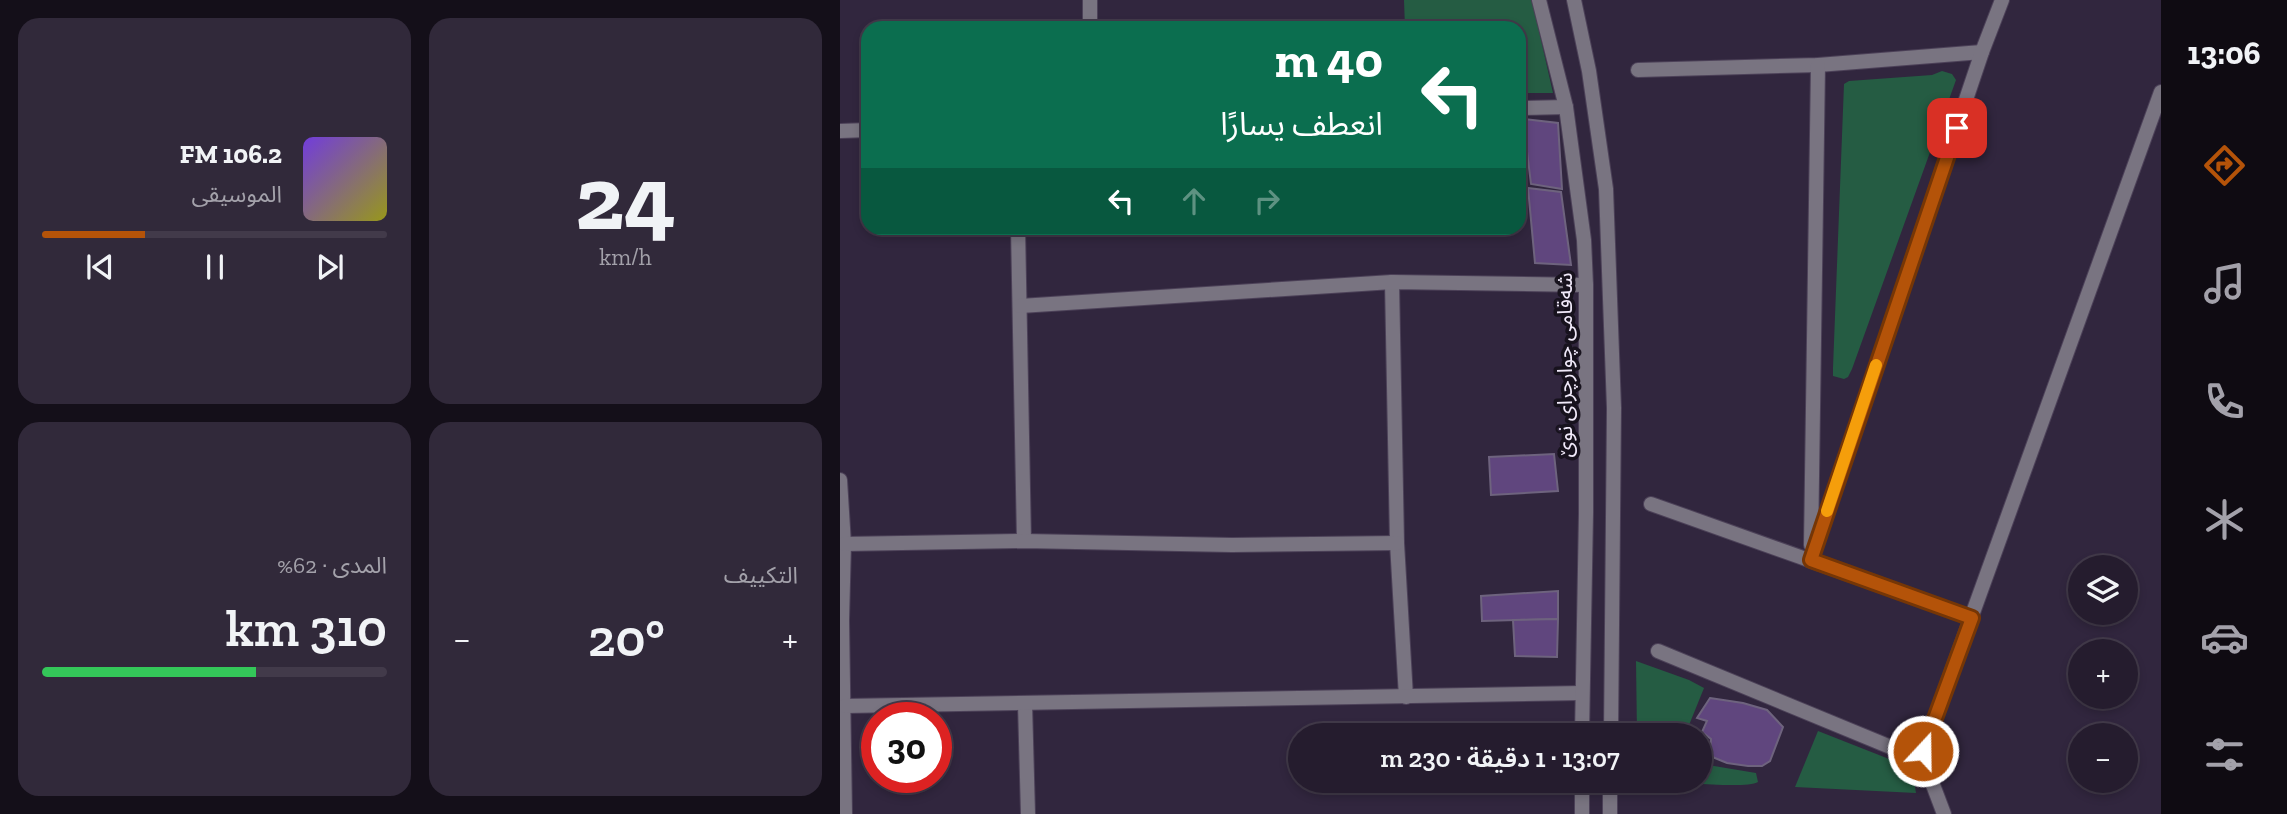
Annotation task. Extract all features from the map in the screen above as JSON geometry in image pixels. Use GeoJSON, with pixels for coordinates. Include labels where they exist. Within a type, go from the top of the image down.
{"type":"FeatureCollection","features":[{"type":"Feature","properties":{"kind":"street"},"geometry":{"type":"LineString","coordinates":[[1090,0],[1090,21]]}},
{"type":"Feature","properties":{"kind":"street","name":"شەقامی چوارچرای نوێ"},"geometry":{"type":"LineString","coordinates":[[1539,0],[1566,107],[1584,240],[1586,513],[1582,723]]}},
{"type":"Feature","properties":{"kind":"street"},"geometry":{"type":"LineString","coordinates":[[1574,0],[1589,71],[1607,201],[1614,408],[1611,723]]}},
{"type":"Feature","properties":{"kind":"street"},"geometry":{"type":"LineString","coordinates":[[1811,560],[1982,52],[2002,0]]}},
{"type":"Feature","properties":{"kind":"street"},"geometry":{"type":"LineString","coordinates":[[1638,70],[1818,65],[1982,52]]}},
{"type":"Feature","properties":{"kind":"street"},"geometry":{"type":"LineString","coordinates":[[1811,560],[1818,65]]}},
{"type":"Feature","properties":{"kind":"street"},"geometry":{"type":"LineString","coordinates":[[1658,652],[1905,753],[1911,755],[1923,751],[2161,92]]}},
{"type":"Feature","properties":{"kind":"street"},"geometry":{"type":"LineString","coordinates":[[1526,108],[1566,107]]}},
{"type":"Feature","properties":{"kind":"street"},"geometry":{"type":"LineString","coordinates":[[840,131],[861,131]]}},
{"type":"Feature","properties":{"kind":"street"},"geometry":{"type":"LineString","coordinates":[[1018,235],[1024,541]]}},
{"type":"Feature","properties":{"kind":"street"},"geometry":{"type":"LineString","coordinates":[[1392,282],[1397,543],[1406,696]]}},
{"type":"Feature","properties":{"kind":"street"},"geometry":{"type":"LineString","coordinates":[[1020,306],[1392,282],[1586,285]]}},
{"type":"Feature","properties":{"kind":"street"},"geometry":{"type":"LineString","coordinates":[[840,480],[844,544],[841,655],[845,706],[845,814]]}},
{"type":"Feature","properties":{"kind":"street"},"geometry":{"type":"LineString","coordinates":[[1651,504],[1972,618]]}},
{"type":"Feature","properties":{"kind":"street"},"geometry":{"type":"LineString","coordinates":[[844,544],[1024,541],[1232,545],[1397,543]]}},
{"type":"Feature","properties":{"kind":"street"},"geometry":{"type":"LineString","coordinates":[[845,706],[1582,693]]}},
{"type":"Feature","properties":{"kind":"street"},"geometry":{"type":"LineString","coordinates":[[1025,704],[1028,814]]}},
{"type":"Feature","properties":{"kind":"street"},"geometry":{"type":"LineString","coordinates":[[1926,747],[1930,777],[1944,814]]}},
{"type":"Feature","properties":{"kind":"street"},"geometry":{"type":"LineString","coordinates":[[1582,793],[1582,814]]}},
{"type":"Feature","properties":{"kind":"street"},"geometry":{"type":"LineString","coordinates":[[1610,793],[1610,814]]}},
{"type":"Feature","properties":{"kind":"green space"},"geometry":{"type":"Polygon","coordinates":[[[1404,0],[1532,0],[1553,93],[1526,93],[1526,21],[1405,21],[1404,0]]]}},
{"type":"Feature","properties":{"kind":"green space"},"geometry":{"type":"Polygon","coordinates":[[[1942,71],[1952,74],[1956,80],[1852,369],[1844,379],[1833,376],[1844,84],[1849,81],[1932,75],[1942,71]]]}},
{"type":"Feature","properties":{"kind":"green space"},"geometry":{"type":"Polygon","coordinates":[[[1636,661],[1704,688],[1690,723],[1637,723],[1636,661]]]}},
{"type":"Feature","properties":{"kind":"green space"},"geometry":{"type":"Polygon","coordinates":[[[1818,731],[1912,768],[1916,793],[1795,787],[1818,731]]]}},
{"type":"Feature","properties":{"kind":"green space"},"geometry":{"type":"Polygon","coordinates":[[[1712,765],[1756,773],[1758,782],[1712,784],[1712,765]]]}},
{"type":"Feature","properties":{"kind":"building"},"geometry":{"type":"Polygon","coordinates":[[[1526,119],[1558,123],[1562,189],[1531,184],[1526,119]]]}},
{"type":"Feature","properties":{"kind":"building"},"geometry":{"type":"Polygon","coordinates":[[[1528,188],[1561,192],[1571,265],[1535,263],[1528,188]]]}},
{"type":"Feature","properties":{"kind":"building"},"geometry":{"type":"Polygon","coordinates":[[[1554,454],[1558,491],[1491,495],[1489,457],[1554,454]]]}},
{"type":"Feature","properties":{"kind":"building"},"geometry":{"type":"Polygon","coordinates":[[[1558,591],[1558,619],[1482,621],[1481,596],[1558,591]]]}},
{"type":"Feature","properties":{"kind":"building"},"geometry":{"type":"Polygon","coordinates":[[[1558,619],[1557,657],[1515,656],[1513,620],[1558,619]]]}},
{"type":"Feature","properties":{"kind":"building"},"geometry":{"type":"Polygon","coordinates":[[[1710,698],[1767,710],[1783,727],[1770,761],[1762,766],[1748,766],[1727,763],[1712,757],[1712,723],[1697,718],[1710,698]]]}},
{"type":"Feature","properties":{"kind":"slow traffic"},"geometry":{"type":"LineString","coordinates":[[1827,511],[1876,365]]}},
{"type":"Feature","properties":{"kind":"route"},"geometry":{"type":"LineString","coordinates":[[1923,751],[1972,618],[1811,560],[1957,128]]}}]}
